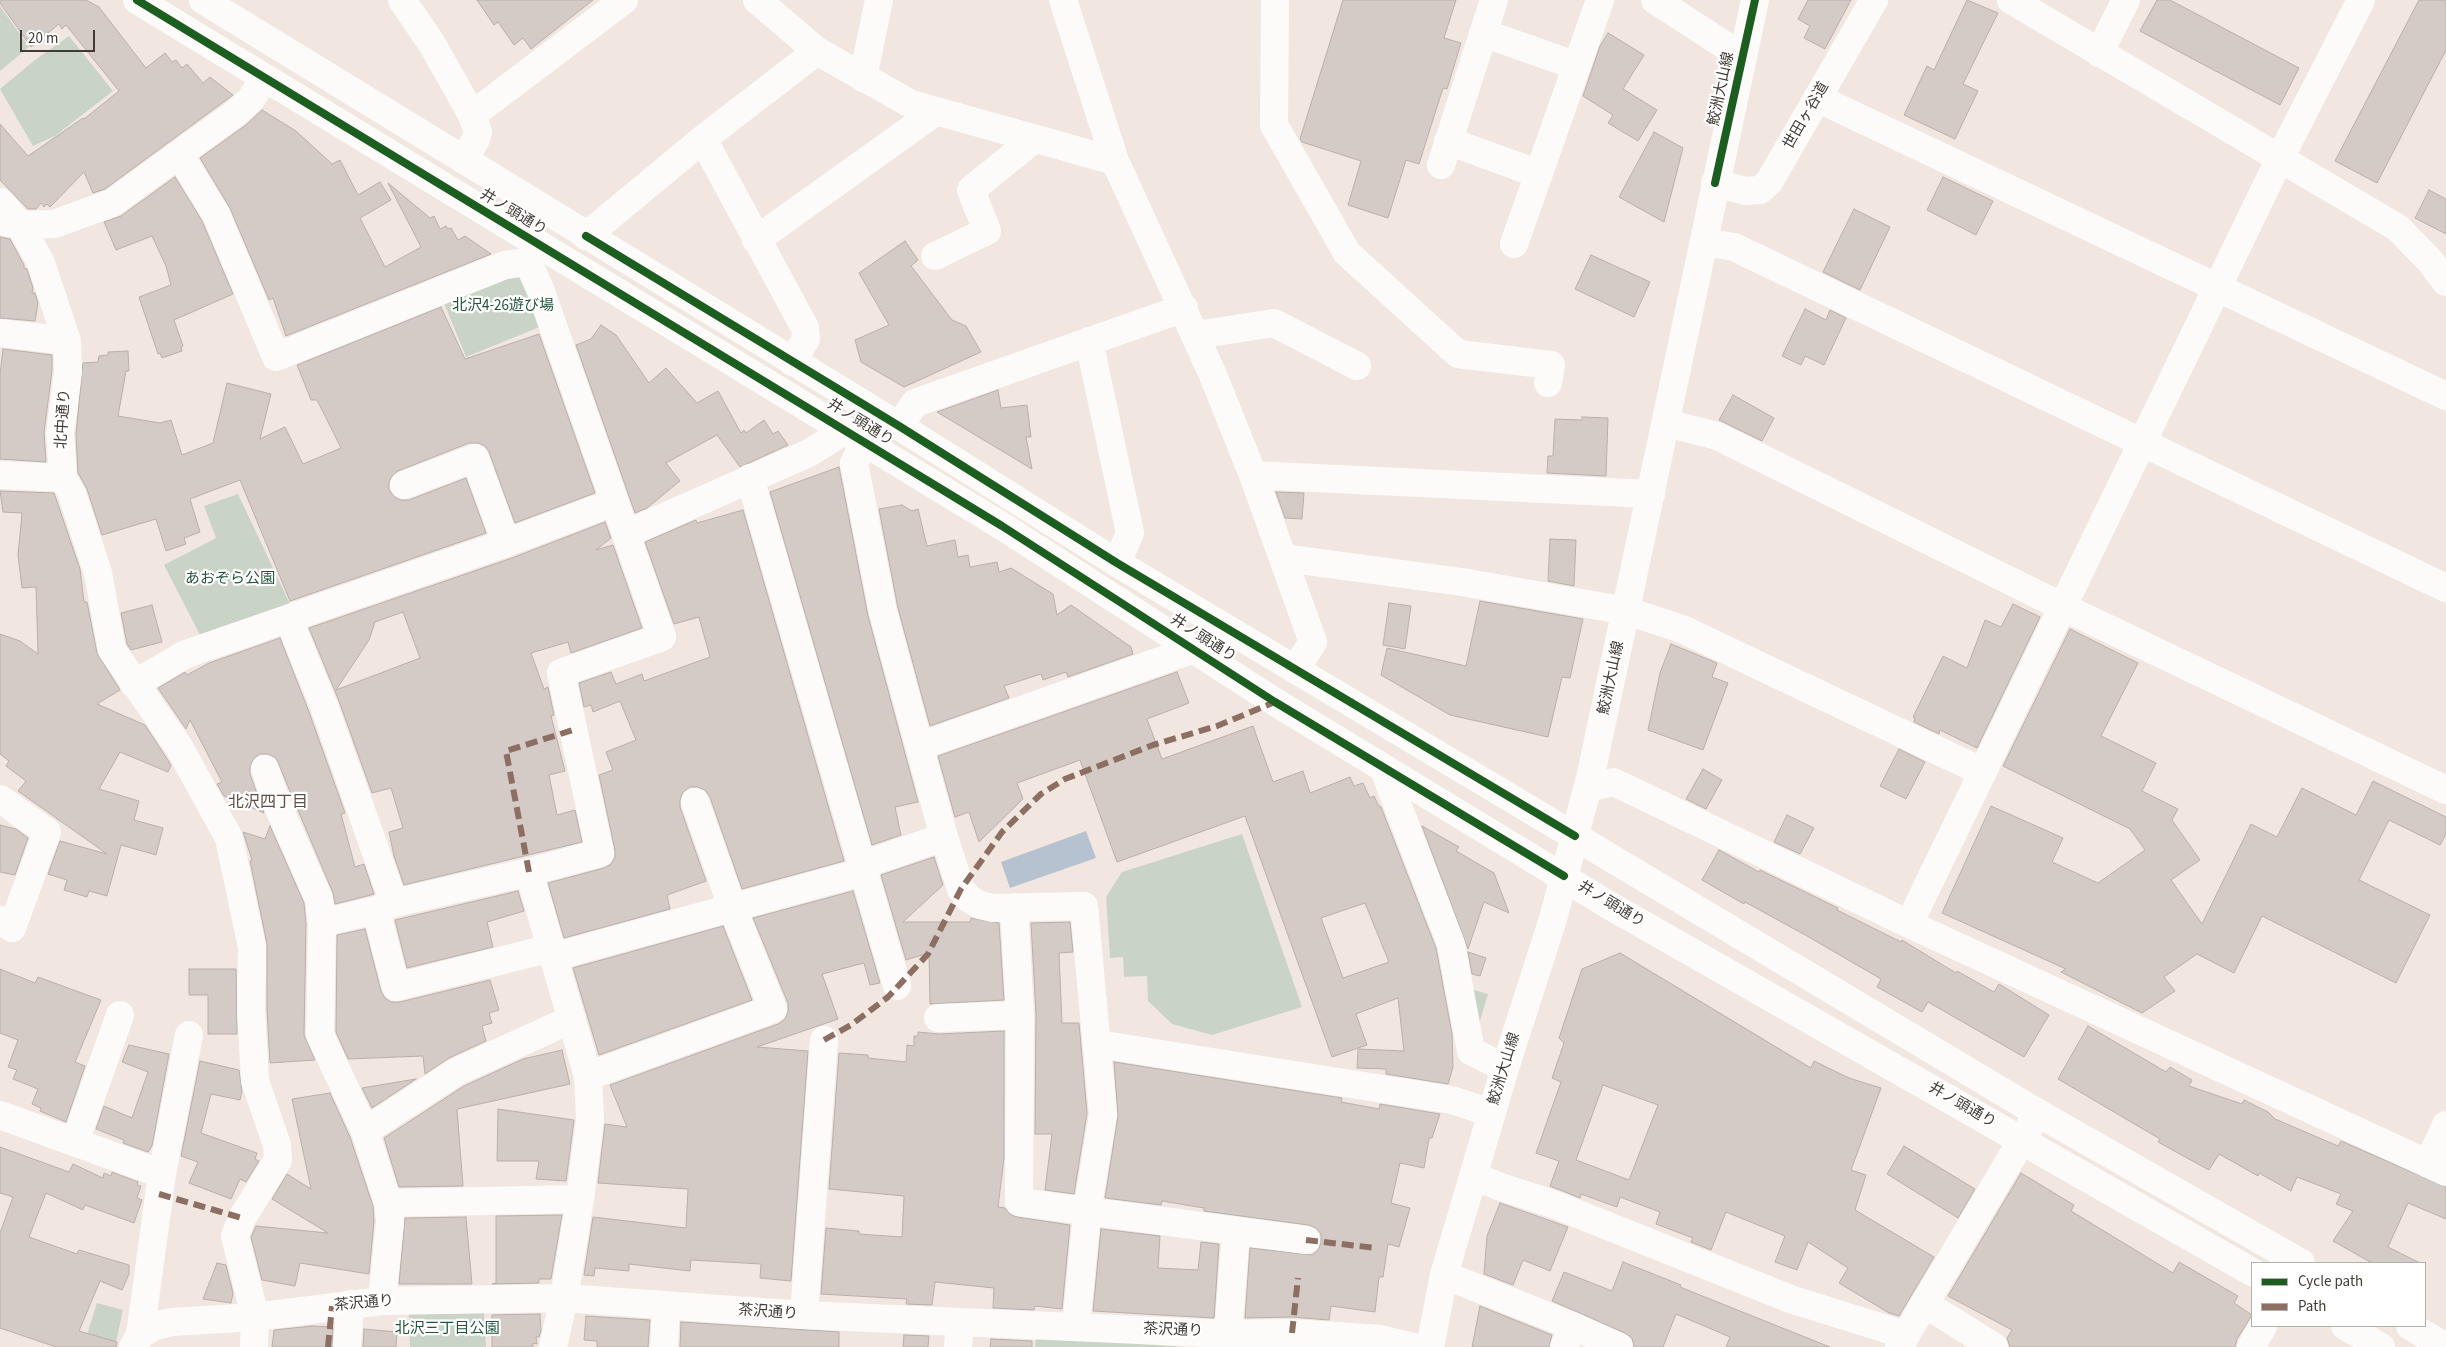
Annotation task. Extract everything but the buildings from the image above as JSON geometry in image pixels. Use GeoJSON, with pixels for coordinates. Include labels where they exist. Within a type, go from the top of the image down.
{"type":"FeatureCollection","features":[{"type":"Feature","properties":{"kind":"street","name":"井ノ頭通り"},"geometry":{"type":"LineString","coordinates":[[137,0],[264,79],[533,253],[680,329],[1002,526],[1384,770],[1564,876],[1607,904],[2251,1271]]}},
{"type":"Feature","properties":{"kind":"street","name":"井ノ頭通り"},"geometry":{"type":"LineString","coordinates":[[203,0],[899,426],[1117,563],[1296,668],[2038,1113],[2299,1262]]}},
{"type":"Feature","properties":{"kind":"street"},"geometry":{"type":"LineString","coordinates":[[402,0],[432,44],[472,115],[478,132],[464,160]]}},
{"type":"Feature","properties":{"kind":"street"},"geometry":{"type":"LineString","coordinates":[[472,115],[624,0]]}},
{"type":"Feature","properties":{"kind":"street"},"geometry":{"type":"LineString","coordinates":[[757,0],[817,51],[911,104],[1115,160]]}},
{"type":"Feature","properties":{"kind":"street"},"geometry":{"type":"LineString","coordinates":[[863,78],[879,0]]}},
{"type":"Feature","properties":{"kind":"street"},"geometry":{"type":"LineString","coordinates":[[1063,0],[1115,160],[1196,335],[1253,475],[1284,558],[1313,642],[1296,668]]}},
{"type":"Feature","properties":{"kind":"street"},"geometry":{"type":"LineString","coordinates":[[1275,0],[1274,125],[1347,253],[1458,354],[1551,365],[1548,383]]}},
{"type":"Feature","properties":{"kind":"street"},"geometry":{"type":"LineString","coordinates":[[1494,0],[1444,153],[1538,174]]}},
{"type":"Feature","properties":{"kind":"street"},"geometry":{"type":"LineString","coordinates":[[1514,244],[1600,0]]}},
{"type":"Feature","properties":{"kind":"street"},"geometry":{"type":"LineString","coordinates":[[1655,0],[1743,58]]}},
{"type":"Feature","properties":{"kind":"street","name":"鮫洲大山線"},"geometry":{"type":"LineString","coordinates":[[1430,1347],[1444,1275],[1491,1113],[1547,938],[1588,788],[1755,0]]}},
{"type":"Feature","properties":{"kind":"street","name":"世田ヶ谷道"},"geometry":{"type":"LineString","coordinates":[[1716,183],[1746,191],[1760,190],[1765,186],[1874,0]]}},
{"type":"Feature","properties":{"kind":"street"},"geometry":{"type":"LineString","coordinates":[[2011,0],[2348,196],[2398,228],[2430,261],[2446,282]]}},
{"type":"Feature","properties":{"kind":"street"},"geometry":{"type":"LineString","coordinates":[[2099,52],[2126,0]]}},
{"type":"Feature","properties":{"kind":"street"},"geometry":{"type":"LineString","coordinates":[[1909,924],[2280,158],[2361,0]]}},
{"type":"Feature","properties":{"kind":"street"},"geometry":{"type":"LineString","coordinates":[[1484,33],[1577,66]]}},
{"type":"Feature","properties":{"kind":"street"},"geometry":{"type":"LineString","coordinates":[[586,236],[702,139],[817,51]]}},
{"type":"Feature","properties":{"kind":"street"},"geometry":{"type":"LineString","coordinates":[[10,223],[54,224],[112,203],[251,99],[264,79]]}},
{"type":"Feature","properties":{"kind":"street"},"geometry":{"type":"LineString","coordinates":[[1817,98],[2446,396]]}},
{"type":"Feature","properties":{"kind":"street"},"geometry":{"type":"LineString","coordinates":[[756,240],[935,112]]}},
{"type":"Feature","properties":{"kind":"street"},"geometry":{"type":"LineString","coordinates":[[702,139],[806,328],[806,339],[792,362]]}},
{"type":"Feature","properties":{"kind":"street"},"geometry":{"type":"LineString","coordinates":[[935,256],[987,231],[971,190],[1034,139]]}},
{"type":"Feature","properties":{"kind":"street"},"geometry":{"type":"LineString","coordinates":[[179,154],[216,214],[276,357],[533,253],[540,289],[662,637],[560,673],[600,853],[322,923]]}},
{"type":"Feature","properties":{"kind":"street","name":"北中通り"},"geometry":{"type":"LineString","coordinates":[[0,202],[10,223],[42,263],[67,341],[68,372],[60,434],[63,478],[72,494],[98,574],[112,650],[179,747],[229,838],[252,947],[251,1009],[255,1081],[276,1145],[278,1160],[242,1218],[235,1236],[255,1317]]}},
{"type":"Feature","properties":{"kind":"street"},"geometry":{"type":"LineString","coordinates":[[1704,242],[1734,247],[2446,588]]}},
{"type":"Feature","properties":{"kind":"street"},"geometry":{"type":"LineString","coordinates":[[899,426],[915,403],[1184,308]]}},
{"type":"Feature","properties":{"kind":"street"},"geometry":{"type":"LineString","coordinates":[[1196,335],[1274,323],[1357,366]]}},
{"type":"Feature","properties":{"kind":"street"},"geometry":{"type":"LineString","coordinates":[[0,333],[67,341]]}},
{"type":"Feature","properties":{"kind":"street"},"geometry":{"type":"LineString","coordinates":[[1089,340],[1130,533],[1117,563]]}},
{"type":"Feature","properties":{"kind":"street"},"geometry":{"type":"LineString","coordinates":[[1666,423],[1717,436],[2063,607],[2446,790]]}},
{"type":"Feature","properties":{"kind":"street"},"geometry":{"type":"LineString","coordinates":[[626,534],[750,478],[809,453],[854,437],[854,463],[883,612],[944,837],[961,890],[968,898],[980,905],[993,908],[1084,906],[1104,1114],[1088,1212],[1076,1327]]}},
{"type":"Feature","properties":{"kind":"street"},"geometry":{"type":"LineString","coordinates":[[404,485],[475,458],[506,543]]}},
{"type":"Feature","properties":{"kind":"street"},"geometry":{"type":"LineString","coordinates":[[0,475],[63,478]]}},
{"type":"Feature","properties":{"kind":"street"},"geometry":{"type":"LineString","coordinates":[[1253,475],[1651,494]]}},
{"type":"Feature","properties":{"kind":"street"},"geometry":{"type":"LineString","coordinates":[[750,478],[897,986]]}},
{"type":"Feature","properties":{"kind":"street"},"geometry":{"type":"LineString","coordinates":[[139,690],[186,654],[506,543],[614,502]]}},
{"type":"Feature","properties":{"kind":"street"},"geometry":{"type":"LineString","coordinates":[[1284,558],[1462,582],[1627,611],[1682,629],[1983,772]]}},
{"type":"Feature","properties":{"kind":"street"},"geometry":{"type":"LineString","coordinates":[[288,620],[324,706],[385,906],[396,987],[733,909],[855,874],[862,865],[944,837]]}},
{"type":"Feature","properties":{"kind":"street"},"geometry":{"type":"LineString","coordinates":[[920,746],[1194,649]]}},
{"type":"Feature","properties":{"kind":"street"},"geometry":{"type":"LineString","coordinates":[[265,769],[277,804],[319,899],[322,923],[320,1035],[365,1132],[388,1203],[390,1221],[382,1301]]}},
{"type":"Feature","properties":{"kind":"street"},"geometry":{"type":"LineString","coordinates":[[1384,770],[1451,944],[1471,1050],[1505,1068]]}},
{"type":"Feature","properties":{"kind":"street"},"geometry":{"type":"LineString","coordinates":[[1588,788],[1613,782],[1620,785],[1909,924],[2437,1168],[2446,1125]]}},
{"type":"Feature","properties":{"kind":"street"},"geometry":{"type":"LineString","coordinates":[[0,799],[47,832],[12,928],[0,920]]}},
{"type":"Feature","properties":{"kind":"street"},"geometry":{"type":"LineString","coordinates":[[588,1076],[773,1009],[733,909],[696,802]]}},
{"type":"Feature","properties":{"kind":"street"},"geometry":{"type":"LineString","coordinates":[[529,872],[588,1076],[590,1119],[580,1199],[564,1298],[553,1347]]}},
{"type":"Feature","properties":{"kind":"street"},"geometry":{"type":"LineString","coordinates":[[1014,908],[1020,1015],[1019,1202],[1306,1240]]}},
{"type":"Feature","properties":{"kind":"street"},"geometry":{"type":"LineString","coordinates":[[938,1018],[1020,1015]]}},
{"type":"Feature","properties":{"kind":"street"},"geometry":{"type":"LineString","coordinates":[[75,1142],[120,1016]]}},
{"type":"Feature","properties":{"kind":"street"},"geometry":{"type":"LineString","coordinates":[[365,1132],[456,1072],[572,1019]]}},
{"type":"Feature","properties":{"kind":"street"},"geometry":{"type":"LineString","coordinates":[[136,1341],[162,1174],[188,1035]]}},
{"type":"Feature","properties":{"kind":"street"},"geometry":{"type":"LineString","coordinates":[[804,1316],[824,1040]]}},
{"type":"Feature","properties":{"kind":"street"},"geometry":{"type":"LineString","coordinates":[[1098,1044],[1452,1100],[1491,1113]]}},
{"type":"Feature","properties":{"kind":"street"},"geometry":{"type":"LineString","coordinates":[[1473,1176],[1553,1204],[1713,1270],[1903,1341],[2038,1113]]}},
{"type":"Feature","properties":{"kind":"street"},"geometry":{"type":"LineString","coordinates":[[0,1115],[162,1174]]}},
{"type":"Feature","properties":{"kind":"street"},"geometry":{"type":"LineString","coordinates":[[388,1203],[580,1199]]}},
{"type":"Feature","properties":{"kind":"street"},"geometry":{"type":"LineString","coordinates":[[1212,1338],[1236,1232]]}},
{"type":"Feature","properties":{"kind":"street"},"geometry":{"type":"LineString","coordinates":[[1444,1275],[1568,1336],[1619,1347]]}},
{"type":"Feature","properties":{"kind":"street","name":"茶沢通り"},"geometry":{"type":"LineString","coordinates":[[136,1341],[155,1326],[172,1322],[255,1317],[341,1305],[382,1301],[564,1298],[804,1316],[959,1335],[1076,1327],[1212,1338],[1292,1333],[1379,1339],[1413,1347]]}},
{"type":"Feature","properties":{"kind":"street"},"geometry":{"type":"LineString","coordinates":[[1925,1304],[1994,1347]]}},
{"type":"Feature","properties":{"kind":"street"},"geometry":{"type":"LineString","coordinates":[[328,1347],[341,1305]]}},
{"type":"Feature","properties":{"kind":"street"},"geometry":{"type":"LineString","coordinates":[[341,1305],[347,1347]]}},
{"type":"Feature","properties":{"kind":"street"},"geometry":{"type":"LineString","coordinates":[[664,1347],[666,1306]]}},
{"type":"Feature","properties":{"kind":"street"},"geometry":{"type":"LineString","coordinates":[[254,1347],[255,1317]]}},
{"type":"Feature","properties":{"kind":"street"},"geometry":{"type":"LineString","coordinates":[[2251,1347],[2262,1327]]}},
{"type":"Feature","properties":{"kind":"street"},"geometry":{"type":"LineString","coordinates":[[2347,1327],[2381,1347]]}},
{"type":"Feature","properties":{"kind":"street"},"geometry":{"type":"LineString","coordinates":[[2412,1327],[2446,1347]]}},
{"type":"Feature","properties":{"kind":"green space"},"geometry":{"type":"Polygon","coordinates":[[[0,6],[29,47],[0,71],[0,6]]]}},
{"type":"Feature","properties":{"kind":"green space"},"geometry":{"type":"Polygon","coordinates":[[[69,36],[113,91],[55,136],[33,146],[0,89],[35,60],[69,36]]]}},
{"type":"Feature","properties":{"kind":"green space","name":"北沢4-26遊び場"},"geometry":{"type":"Polygon","coordinates":[[[520,265],[547,324],[466,357],[442,298],[520,265]]]}},
{"type":"Feature","properties":{"kind":"green space","name":"あおぞら公園"},"geometry":{"type":"Polygon","coordinates":[[[238,494],[290,604],[201,637],[164,565],[216,538],[204,506],[238,494]]]}},
{"type":"Feature","properties":{"kind":"green space"},"geometry":{"type":"Polygon","coordinates":[[[1242,834],[1302,1007],[1212,1035],[1172,1024],[1148,1001],[1147,976],[1124,977],[1123,957],[1110,958],[1106,897],[1122,872],[1242,834]]]}},
{"type":"Feature","properties":{"kind":"green space"},"geometry":{"type":"Polygon","coordinates":[[[1467,988],[1488,994],[1477,1031],[1467,988]]]}},
{"type":"Feature","properties":{"kind":"green space"},"geometry":{"type":"Polygon","coordinates":[[[97,1303],[123,1310],[115,1347],[83,1347],[97,1303]]]}},
{"type":"Feature","properties":{"kind":"green space","name":"北沢三丁目公園"},"geometry":{"type":"Polygon","coordinates":[[[484,1313],[486,1347],[410,1347],[409,1314],[484,1313]]]}},
{"type":"Feature","properties":{"kind":"green space"},"geometry":{"type":"Polygon","coordinates":[[[1036,1336],[1184,1347],[1035,1347],[1036,1336]]]}},
{"type":"Feature","properties":{"kind":"water"},"geometry":{"type":"Polygon","coordinates":[[[1086,831],[1096,858],[1010,888],[1001,862],[1086,831]]]}},
{"type":"Feature","properties":{"kind":"marked path"},"geometry":{"type":"LineString","coordinates":[[824,1040],[851,1025],[888,997],[928,954],[961,889],[1002,832],[1041,794],[1065,779],[1153,745],[1217,726],[1275,702]]}},
{"type":"Feature","properties":{"kind":"marked path"},"geometry":{"type":"LineString","coordinates":[[529,872],[506,751],[573,730]]}},
{"type":"Feature","properties":{"kind":"marked path"},"geometry":{"type":"LineString","coordinates":[[159,1194],[242,1218]]}},
{"type":"Feature","properties":{"kind":"marked path"},"geometry":{"type":"LineString","coordinates":[[1306,1240],[1376,1248]]}},
{"type":"Feature","properties":{"kind":"marked path"},"geometry":{"type":"LineString","coordinates":[[1292,1333],[1298,1278]]}},
{"type":"Feature","properties":{"kind":"marked path"},"geometry":{"type":"LineString","coordinates":[[328,1347],[332,1306]]}},
{"type":"Feature","properties":{"kind":"cycle path"},"geometry":{"type":"LineString","coordinates":[[137,0],[1002,526],[1275,702],[1564,876]]}},
{"type":"Feature","properties":{"kind":"cycle path"},"geometry":{"type":"LineString","coordinates":[[1715,183],[1755,0]]}},
{"type":"Feature","properties":{"kind":"cycle path"},"geometry":{"type":"LineString","coordinates":[[586,236],[899,426],[1117,563],[1575,836]]}},
{"type":"Feature","properties":{"kind":"district","name":"北沢四丁目"},"geometry":{"type":"Point","coordinates":[268,803]}}]}
